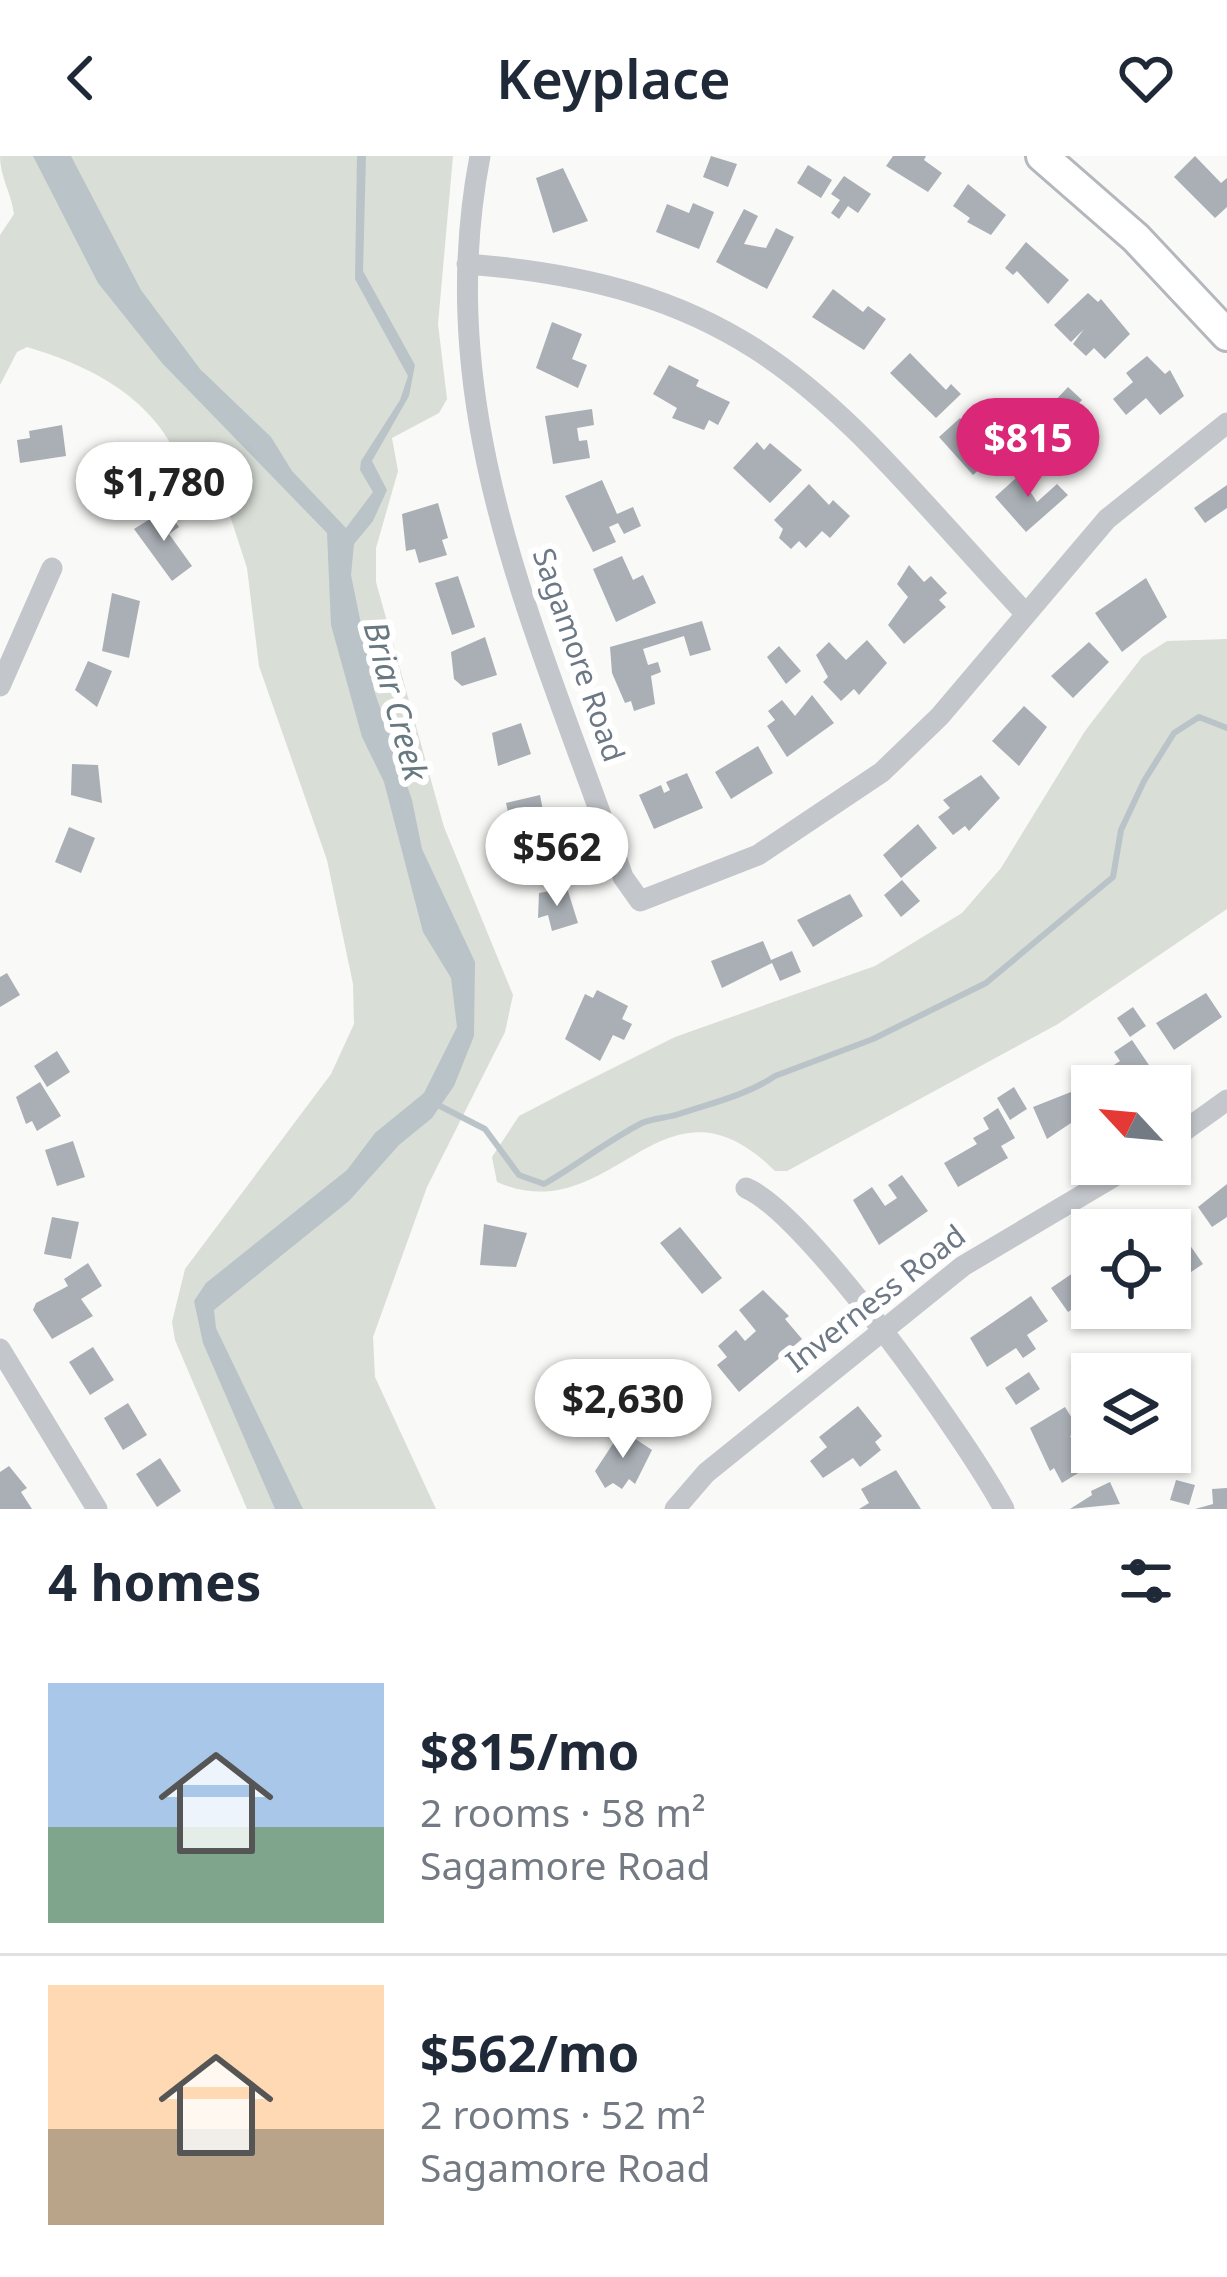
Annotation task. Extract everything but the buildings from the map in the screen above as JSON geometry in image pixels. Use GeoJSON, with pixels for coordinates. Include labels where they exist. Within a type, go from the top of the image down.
{"type":"FeatureCollection","features":[{"type":"Feature","properties":{"kind":"street","name":"Sagamore Road"},"geometry":{"type":"LineString","coordinates":[[480,156],[467,264],[467,363],[490,493],[635,899],[649,901],[746,861],[846,799],[921,736],[1114,512],[1227,423]]}},
{"type":"Feature","properties":{"kind":"street"},"geometry":{"type":"LineString","coordinates":[[1042,156],[1136,238],[1227,335]]}},
{"type":"Feature","properties":{"kind":"street"},"geometry":{"type":"LineString","coordinates":[[467,264],[555,273],[634,290],[724,328],[765,352],[852,422],[1025,613]]}},
{"type":"Feature","properties":{"kind":"street"},"geometry":{"type":"LineString","coordinates":[[0,686],[52,568]]}},
{"type":"Feature","properties":{"kind":"street"},"geometry":{"type":"LineString","coordinates":[[1191,1126],[1227,1100]]}},
{"type":"Feature","properties":{"kind":"street","name":"Inverness Road"},"geometry":{"type":"LineString","coordinates":[[675,1509],[706,1473],[880,1330],[985,1251],[1099,1185]]}},
{"type":"Feature","properties":{"kind":"street"},"geometry":{"type":"LineString","coordinates":[[746,1188],[782,1213],[880,1330],[946,1417],[1004,1509]]}},
{"type":"Feature","properties":{"kind":"street"},"geometry":{"type":"LineString","coordinates":[[0,1348],[97,1509]]}},
{"type":"Feature","properties":{"kind":"shaded area"},"geometry":{"type":"Polygon","coordinates":[[[0,156],[453,156],[438,324],[447,399],[439,413],[392,438],[398,471],[376,548],[376,582],[444,827],[513,995],[505,1032],[427,1187],[373,1337],[375,1377],[436,1509],[247,1509],[175,1340],[172,1322],[185,1269],[331,1074],[354,1024],[353,984],[327,860],[259,666],[247,568],[219,482],[184,474],[173,449],[142,407],[77,365],[27,347],[17,352],[0,385],[0,235],[14,214],[0,156]]]}},
{"type":"Feature","properties":{"kind":"shaded area"},"geometry":{"type":"Polygon","coordinates":[[[33,156],[71,156],[141,290],[200,369],[271,437],[292,471],[346,528],[373,492],[360,470],[361,461],[400,400],[408,376],[355,279],[357,156],[366,156],[363,271],[415,365],[409,396],[372,461],[387,490],[373,521],[354,544],[351,575],[375,693],[412,800],[422,849],[475,962],[474,1036],[454,1086],[432,1118],[399,1145],[349,1201],[214,1310],[216,1328],[303,1509],[275,1509],[203,1343],[194,1301],[206,1283],[347,1170],[375,1133],[424,1093],[457,1027],[451,978],[423,932],[384,782],[362,737],[331,625],[327,533],[162,363],[98,283],[33,156]]]}},
{"type":"Feature","properties":{"kind":"shaded area"},"geometry":{"type":"Polygon","coordinates":[[[1227,639],[1227,909],[1058,1024],[787,1171],[775,1171],[735,1141],[700,1132],[668,1138],[574,1186],[538,1192],[497,1182],[492,1157],[519,1116],[675,1037],[875,966],[962,913],[1001,868],[1085,731],[1142,657],[1167,641],[1227,639]]]}},
{"type":"Feature","properties":{"kind":"waterway"},"geometry":{"type":"LineString","coordinates":[[436,1104],[485,1129],[519,1175],[544,1184],[642,1123],[729,1098],[873,1039],[986,983],[1113,877],[1121,830],[1174,733],[1199,717],[1227,728]]}},
{"type":"Feature","properties":{"kind":"water label","name":"Briar Creek"},"geometry":{"type":"Point","coordinates":[396,701]}}]}
